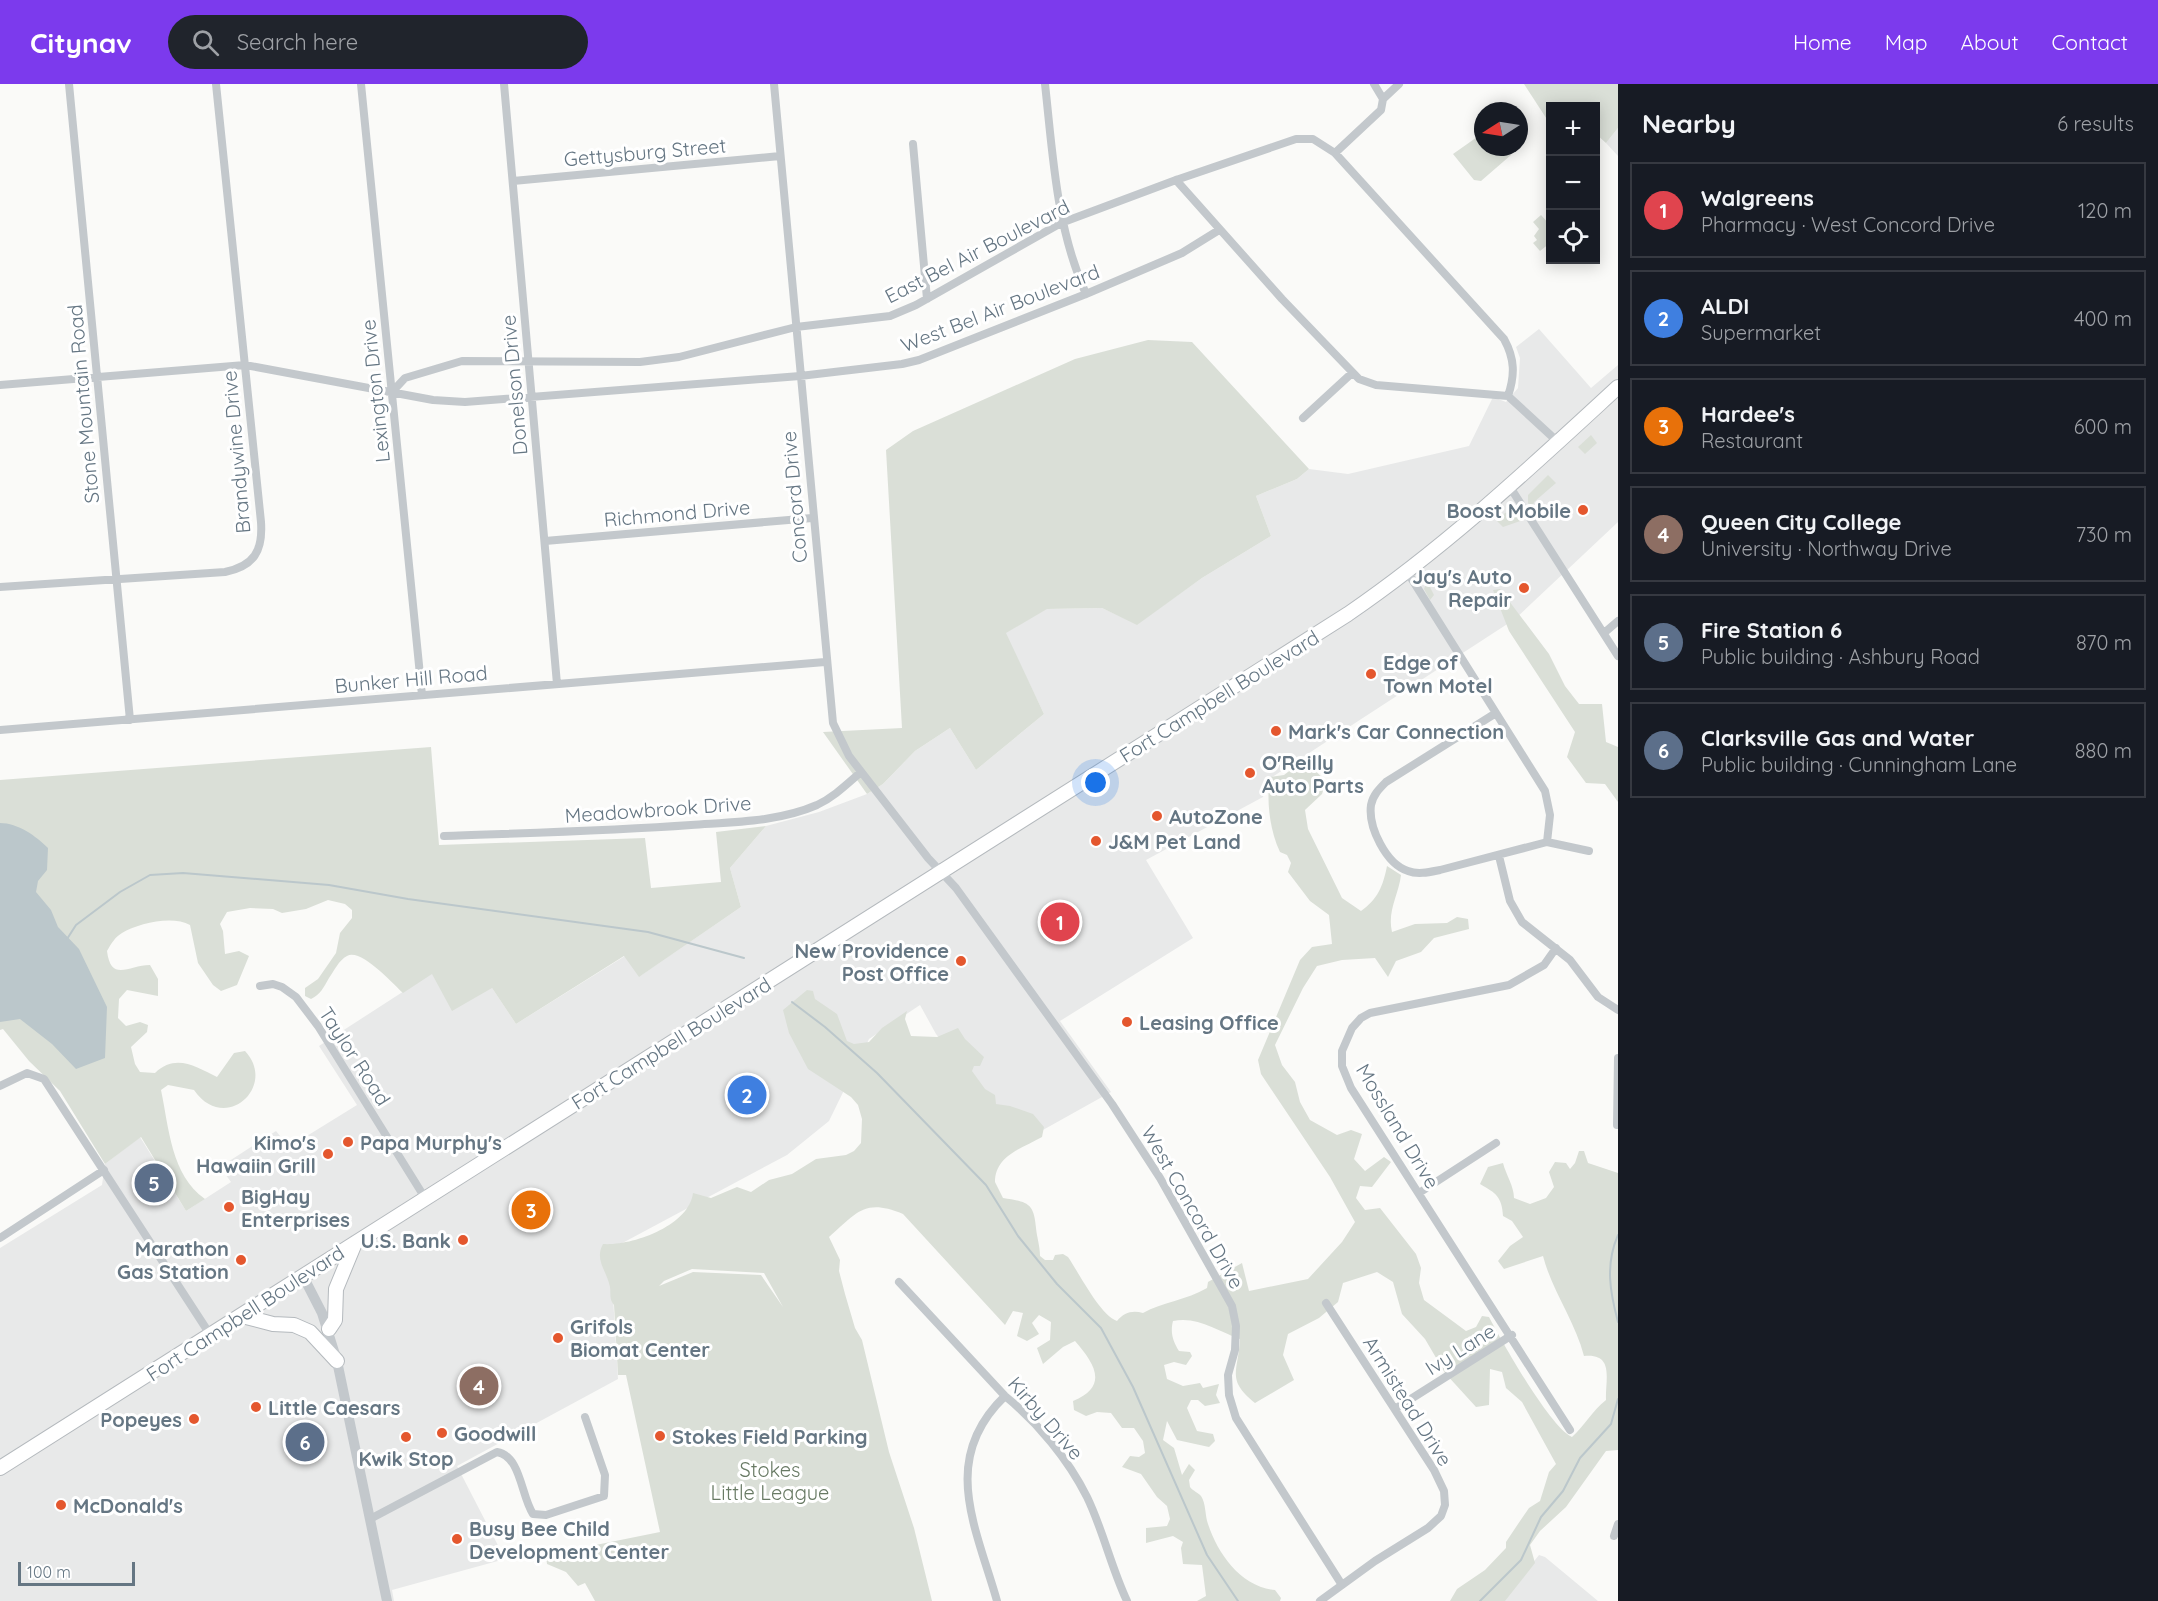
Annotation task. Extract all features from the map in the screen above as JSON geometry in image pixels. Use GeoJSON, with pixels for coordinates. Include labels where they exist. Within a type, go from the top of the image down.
{"type":"FeatureCollection","features":[{"type":"Feature","properties":{"kind":"highway","name":"Fort Campbell Boulevard"},"geometry":{"type":"LineString","coordinates":[[0,1468],[1303,643],[1408,573],[1510,486],[1618,387]]}},
{"type":"Feature","properties":{"kind":"highway"},"geometry":{"type":"LineString","coordinates":[[329,1329],[335,1320],[336,1289],[355,1243]]}},
{"type":"Feature","properties":{"kind":"highway"},"geometry":{"type":"LineString","coordinates":[[242,1316],[273,1324],[294,1325],[310,1332],[337,1360]]}},
{"type":"Feature","properties":{"kind":"street","name":"Stone Mountain Road"},"geometry":{"type":"LineString","coordinates":[[69,84],[130,720]]}},
{"type":"Feature","properties":{"kind":"street","name":"Brandywine Drive"},"geometry":{"type":"LineString","coordinates":[[0,587],[236,570],[253,561],[260,550],[261,522],[216,84]]}},
{"type":"Feature","properties":{"kind":"street","name":"Lexington Drive"},"geometry":{"type":"LineString","coordinates":[[361,84],[422,695]]}},
{"type":"Feature","properties":{"kind":"street","name":"Donelson Drive"},"geometry":{"type":"LineString","coordinates":[[504,84],[557,684]]}},
{"type":"Feature","properties":{"kind":"street","name":"Concord Drive"},"geometry":{"type":"LineString","coordinates":[[774,84],[832,723],[839,740],[861,772],[941,872]]}},
{"type":"Feature","properties":{"kind":"street"},"geometry":{"type":"LineString","coordinates":[[1045,84],[1061,223],[1071,260],[1086,294]]}},
{"type":"Feature","properties":{"kind":"street"},"geometry":{"type":"LineString","coordinates":[[1335,153],[1378,114],[1383,105],[1383,99],[1374,84]]}},
{"type":"Feature","properties":{"kind":"street"},"geometry":{"type":"LineString","coordinates":[[1383,99],[1399,84]]}},
{"type":"Feature","properties":{"kind":"street","name":"East Bel Air Boulevard"},"geometry":{"type":"LineString","coordinates":[[392,392],[405,378],[453,363],[529,360],[640,362],[679,357],[795,327],[890,316],[927,298],[1061,223],[1296,139],[1313,139],[1335,153],[1504,339],[1512,355],[1514,369],[1509,396]]}},
{"type":"Feature","properties":{"kind":"street"},"geometry":{"type":"LineString","coordinates":[[913,144],[927,298]]}},
{"type":"Feature","properties":{"kind":"street","name":"Gettysburg Street"},"geometry":{"type":"LineString","coordinates":[[513,181],[780,156]]}},
{"type":"Feature","properties":{"kind":"street"},"geometry":{"type":"LineString","coordinates":[[1176,180],[1219,230],[1352,373],[1376,385],[1509,396],[1558,442]]}},
{"type":"Feature","properties":{"kind":"street","name":"West Bel Air Boulevard"},"geometry":{"type":"LineString","coordinates":[[0,385],[245,365],[433,400],[465,402],[800,376],[919,360],[1182,253],[1219,230]]}},
{"type":"Feature","properties":{"kind":"street"},"geometry":{"type":"LineString","coordinates":[[1303,418],[1352,373]]}},
{"type":"Feature","properties":{"kind":"street"},"geometry":{"type":"LineString","coordinates":[[1510,486],[1618,656]]}},
{"type":"Feature","properties":{"kind":"street","name":"Richmond Drive"},"geometry":{"type":"LineString","coordinates":[[545,541],[812,518]]}},
{"type":"Feature","properties":{"kind":"street"},"geometry":{"type":"LineString","coordinates":[[1408,573],[1545,791],[1550,815],[1547,842]]}},
{"type":"Feature","properties":{"kind":"street"},"geometry":{"type":"LineString","coordinates":[[1604,633],[1618,621]]}},
{"type":"Feature","properties":{"kind":"street","name":"Bunker Hill Road"},"geometry":{"type":"LineString","coordinates":[[0,730],[825,662]]}},
{"type":"Feature","properties":{"kind":"street"},"geometry":{"type":"LineString","coordinates":[[1496,713],[1386,782],[1376,793],[1371,813],[1374,827],[1387,853],[1397,865],[1408,872],[1424,873],[1547,842],[1589,851]]}},
{"type":"Feature","properties":{"kind":"street","name":"Meadowbrook Drive"},"geometry":{"type":"LineString","coordinates":[[444,836],[644,829],[758,820],[816,805],[836,794],[861,772]]}},
{"type":"Feature","properties":{"kind":"street"},"geometry":{"type":"LineString","coordinates":[[1498,856],[1514,912],[1522,922],[1570,960],[1598,997],[1618,1010]]}},
{"type":"Feature","properties":{"kind":"street","name":"West Concord Drive"},"geometry":{"type":"LineString","coordinates":[[941,872],[956,888],[1054,1021],[1123,1120],[1183,1217],[1232,1306],[1236,1326],[1235,1350],[1228,1380],[1229,1395],[1236,1418],[1342,1586]]}},
{"type":"Feature","properties":{"kind":"street","name":"Mossland Drive"},"geometry":{"type":"LineString","coordinates":[[1556,948],[1544,965],[1509,986],[1370,1013],[1361,1018],[1345,1039],[1342,1051],[1345,1076],[1512,1335],[1570,1430]]}},
{"type":"Feature","properties":{"kind":"street","name":"Taylor Road"},"geometry":{"type":"LineString","coordinates":[[260,986],[273,984],[282,987],[296,997],[318,1026],[426,1198]]}},
{"type":"Feature","properties":{"kind":"street"},"geometry":{"type":"LineString","coordinates":[[1617,1125],[1618,1058]]}},
{"type":"Feature","properties":{"kind":"street"},"geometry":{"type":"LineString","coordinates":[[0,1086],[21,1074],[32,1073],[44,1079],[211,1336]]}},
{"type":"Feature","properties":{"kind":"street"},"geometry":{"type":"LineString","coordinates":[[1419,1193],[1496,1143]]}},
{"type":"Feature","properties":{"kind":"street"},"geometry":{"type":"LineString","coordinates":[[0,1239],[104,1170]]}},
{"type":"Feature","properties":{"kind":"street"},"geometry":{"type":"LineString","coordinates":[[303,1276],[329,1329],[387,1601]]}},
{"type":"Feature","properties":{"kind":"street","name":"Kirby Drive"},"geometry":{"type":"LineString","coordinates":[[899,1282],[1047,1438],[1073,1473],[1098,1524],[1127,1601]]}},
{"type":"Feature","properties":{"kind":"street","name":"Armistead Drive"},"geometry":{"type":"LineString","coordinates":[[1320,1601],[1375,1561],[1428,1528],[1441,1516],[1445,1505],[1444,1491],[1434,1470],[1326,1303]]}},
{"type":"Feature","properties":{"kind":"street","name":"Ivy Lane"},"geometry":{"type":"LineString","coordinates":[[1395,1409],[1512,1335]]}},
{"type":"Feature","properties":{"kind":"street"},"geometry":{"type":"LineString","coordinates":[[997,1601],[969,1506],[966,1476],[967,1462],[976,1433],[990,1410],[1005,1396]]}},
{"type":"Feature","properties":{"kind":"street"},"geometry":{"type":"LineString","coordinates":[[370,1519],[497,1452],[505,1454],[512,1460],[526,1505],[532,1514],[546,1515],[604,1496],[605,1475],[585,1417]]}},
{"type":"Feature","properties":{"kind":"street"},"geometry":{"type":"LineString","coordinates":[[1614,1536],[1618,1524]]}},
{"type":"Feature","properties":{"kind":"shaded area"},"geometry":{"type":"Polygon","coordinates":[[[1618,128],[1618,156],[1606,143],[1618,128]]]}},
{"type":"Feature","properties":{"kind":"shaded area"},"geometry":{"type":"Polygon","coordinates":[[[1539,329],[1591,388],[1618,365],[1618,522],[1515,619],[1266,781],[1263,797],[1146,860],[1193,938],[1060,1021],[1111,1092],[1025,1140],[936,1034],[920,1005],[869,1039],[829,1121],[787,1155],[600,1255],[612,1280],[618,1379],[457,1466],[505,1559],[392,1590],[394,1601],[0,1601],[0,1248],[102,1185],[105,1164],[140,1137],[186,1211],[231,1182],[220,1167],[276,1131],[289,1147],[357,1105],[319,1046],[432,973],[492,988],[516,1024],[625,956],[640,976],[741,907],[730,868],[766,826],[819,812],[867,794],[883,784],[915,751],[950,728],[976,770],[1044,714],[1005,633],[1046,609],[1102,608],[1137,624],[1202,578],[1271,536],[1256,496],[1297,479],[1309,469],[1348,474],[1469,446],[1493,397],[1506,402],[1518,388],[1520,358],[1516,347],[1539,329]]]}},
{"type":"Feature","properties":{"kind":"shaded area"},"geometry":{"type":"Polygon","coordinates":[[[0,823],[13,825],[26,831],[48,848],[47,870],[38,881],[36,892],[51,910],[58,927],[79,949],[107,1007],[105,1058],[76,1069],[52,1044],[20,1019],[0,1022],[0,823]]]}},
{"type":"Feature","properties":{"kind":"shaded area"},"geometry":{"type":"Polygon","coordinates":[[[1539,1555],[1545,1557],[1598,1601],[1502,1601],[1539,1555]]]}},
{"type":"Feature","properties":{"kind":"green space"},"geometry":{"type":"Polygon","coordinates":[[[1524,84],[1618,84],[1618,128],[1606,143],[1600,138],[1600,102],[1546,102],[1546,118],[1524,84]]]}},
{"type":"Feature","properties":{"kind":"green space"},"geometry":{"type":"Polygon","coordinates":[[[1474,139],[1474,156],[1510,156],[1481,181],[1474,180],[1453,154],[1474,139]]]}},
{"type":"Feature","properties":{"kind":"green space"},"geometry":{"type":"Polygon","coordinates":[[[1541,215],[1546,221],[1546,246],[1540,251],[1533,243],[1537,240],[1534,236],[1539,229],[1533,222],[1541,215]]]}},
{"type":"Feature","properties":{"kind":"green space"},"geometry":{"type":"Polygon","coordinates":[[[1148,340],[1192,342],[1309,469],[1297,479],[1256,496],[1271,536],[1202,578],[1137,625],[1102,608],[1047,609],[1006,633],[1044,714],[976,770],[950,728],[915,751],[883,784],[867,794],[823,732],[902,728],[886,450],[913,431],[1075,359],[1148,340]]]}},
{"type":"Feature","properties":{"kind":"green space"},"geometry":{"type":"Polygon","coordinates":[[[1591,435],[1597,443],[1585,454],[1578,447],[1591,435]]]}},
{"type":"Feature","properties":{"kind":"green space"},"geometry":{"type":"Polygon","coordinates":[[[1548,475],[1556,483],[1534,502],[1532,509],[1528,503],[1528,495],[1548,475]]]}},
{"type":"Feature","properties":{"kind":"green space"},"geometry":{"type":"Polygon","coordinates":[[[1514,510],[1522,513],[1526,519],[1503,527],[1497,521],[1505,513],[1514,510]]]}},
{"type":"Feature","properties":{"kind":"green space"},"geometry":{"type":"Polygon","coordinates":[[[1429,576],[1433,584],[1430,587],[1434,595],[1430,600],[1424,589],[1429,576]]]}},
{"type":"Feature","properties":{"kind":"green space"},"geometry":{"type":"Polygon","coordinates":[[[1500,589],[1549,654],[1565,686],[1579,704],[1602,704],[1606,742],[1618,747],[1618,802],[1605,784],[1586,783],[1567,757],[1575,732],[1509,631],[1493,590],[1500,589]]]}},
{"type":"Feature","properties":{"kind":"green space"},"geometry":{"type":"Polygon","coordinates":[[[431,747],[439,845],[645,838],[651,888],[721,882],[716,832],[766,826],[730,868],[741,907],[639,977],[624,956],[516,1024],[492,988],[452,1011],[432,974],[403,993],[368,962],[353,955],[342,960],[317,995],[311,999],[305,996],[305,988],[318,979],[336,953],[340,933],[352,918],[352,910],[345,904],[328,900],[306,909],[282,913],[273,909],[250,908],[227,912],[220,924],[223,931],[225,954],[239,951],[249,956],[237,985],[221,991],[213,985],[198,963],[190,925],[165,920],[129,929],[117,937],[107,951],[112,967],[122,970],[150,965],[158,979],[158,996],[127,990],[119,999],[118,1018],[126,1026],[140,1022],[148,1025],[147,1032],[131,1047],[135,1064],[140,1072],[155,1073],[163,1067],[178,1063],[194,1066],[217,1077],[234,1053],[245,1051],[254,1065],[255,1078],[252,1091],[244,1100],[232,1107],[220,1108],[206,1103],[194,1090],[168,1085],[161,1090],[169,1135],[178,1164],[194,1189],[205,1199],[186,1211],[141,1137],[105,1164],[60,1091],[29,1061],[3,1029],[0,1030],[0,780],[431,747]]]}},
{"type":"Feature","properties":{"kind":"green space","name":"Stokes Little League"},"geometry":{"type":"Polygon","coordinates":[[[1304,760],[1326,781],[1322,794],[1305,810],[1308,829],[1342,898],[1361,911],[1379,892],[1387,866],[1401,875],[1392,910],[1392,932],[1415,924],[1447,923],[1457,917],[1468,919],[1469,929],[1434,938],[1421,952],[1396,961],[1388,977],[1375,958],[1342,960],[1317,966],[1303,988],[1275,1045],[1282,1065],[1295,1082],[1300,1102],[1310,1120],[1337,1135],[1351,1130],[1362,1134],[1354,1159],[1365,1171],[1384,1157],[1391,1162],[1372,1187],[1360,1186],[1356,1198],[1365,1210],[1380,1208],[1416,1254],[1421,1268],[1419,1283],[1424,1300],[1466,1331],[1476,1327],[1482,1316],[1489,1317],[1539,1401],[1563,1430],[1572,1437],[1606,1400],[1607,1376],[1604,1363],[1594,1356],[1584,1356],[1543,1256],[1504,1269],[1498,1261],[1510,1246],[1523,1237],[1512,1221],[1503,1216],[1497,1196],[1480,1184],[1488,1167],[1503,1163],[1514,1198],[1530,1204],[1546,1198],[1554,1187],[1549,1172],[1555,1162],[1566,1163],[1570,1169],[1579,1151],[1584,1151],[1588,1163],[1618,1173],[1618,1450],[1606,1451],[1566,1507],[1540,1531],[1530,1545],[1535,1563],[1505,1601],[1450,1601],[1457,1589],[1485,1570],[1506,1548],[1506,1542],[1529,1508],[1540,1501],[1549,1472],[1556,1464],[1522,1402],[1506,1388],[1502,1372],[1490,1369],[1489,1405],[1476,1407],[1445,1373],[1425,1339],[1402,1314],[1393,1282],[1377,1272],[1343,1283],[1338,1302],[1319,1318],[1288,1334],[1283,1355],[1294,1380],[1255,1403],[1240,1388],[1237,1381],[1236,1368],[1240,1339],[1199,1322],[1173,1321],[1172,1333],[1179,1351],[1190,1352],[1192,1356],[1186,1365],[1174,1362],[1164,1365],[1167,1379],[1183,1386],[1200,1383],[1203,1388],[1219,1384],[1216,1395],[1220,1403],[1205,1406],[1198,1400],[1191,1400],[1187,1408],[1197,1431],[1213,1434],[1215,1441],[1209,1447],[1177,1440],[1167,1421],[1163,1440],[1174,1448],[1182,1475],[1189,1464],[1195,1470],[1189,1480],[1190,1487],[1203,1499],[1212,1535],[1232,1567],[1252,1583],[1275,1590],[1281,1598],[1280,1601],[1197,1601],[1206,1596],[1202,1565],[1183,1564],[1181,1548],[1183,1542],[1173,1536],[1146,1543],[1146,1528],[1167,1526],[1170,1519],[1167,1506],[1157,1497],[1141,1474],[1122,1467],[1130,1456],[1139,1457],[1145,1453],[1143,1441],[1134,1428],[1122,1428],[1111,1413],[1097,1412],[1086,1416],[1074,1410],[1073,1401],[1091,1389],[1095,1381],[1093,1366],[1075,1341],[1063,1347],[1043,1364],[1037,1348],[1050,1340],[1051,1322],[1039,1315],[1032,1323],[1039,1334],[1027,1341],[1017,1336],[1023,1313],[1013,1311],[1005,1325],[903,1214],[879,1207],[854,1215],[829,1237],[840,1260],[839,1271],[845,1294],[855,1328],[862,1340],[889,1452],[914,1528],[932,1601],[595,1601],[585,1583],[578,1586],[566,1572],[547,1564],[546,1555],[660,1532],[626,1375],[618,1375],[614,1305],[600,1260],[603,1244],[629,1242],[657,1232],[681,1215],[689,1205],[693,1193],[711,1198],[737,1187],[751,1192],[769,1180],[792,1174],[816,1159],[846,1155],[854,1151],[861,1143],[862,1119],[858,1105],[851,1097],[808,1069],[789,1033],[783,1010],[807,990],[813,991],[815,999],[837,1014],[847,1041],[854,1044],[869,1042],[882,1028],[907,1011],[905,1019],[911,1036],[937,1037],[958,1028],[965,1039],[984,1057],[980,1066],[974,1066],[972,1071],[985,1089],[995,1095],[996,1104],[1033,1114],[1044,1127],[1042,1137],[1011,1154],[1000,1165],[995,1182],[1003,1198],[1023,1202],[1031,1208],[1035,1219],[1040,1256],[1045,1260],[1053,1260],[1055,1255],[1063,1254],[1068,1257],[1090,1293],[1110,1317],[1117,1321],[1129,1312],[1143,1313],[1199,1292],[1207,1288],[1208,1282],[1242,1263],[1249,1291],[1308,1279],[1342,1242],[1355,1222],[1330,1177],[1261,1074],[1258,1060],[1300,960],[1312,947],[1332,944],[1329,915],[1310,901],[1288,872],[1291,863],[1287,855],[1280,852],[1271,825],[1270,777],[1284,775],[1304,760]],[[692,1269],[664,1281],[659,1286],[693,1272],[761,1275],[783,1307],[764,1273],[692,1269]]]}},
{"type":"Feature","properties":{"kind":"waterway"},"geometry":{"type":"LineString","coordinates":[[67,939],[76,925],[120,892],[150,875],[183,873],[329,885],[408,899],[648,932],[744,958]]}},
{"type":"Feature","properties":{"kind":"waterway"},"geometry":{"type":"LineString","coordinates":[[792,1002],[825,1027],[877,1073],[986,1185],[1018,1236],[1057,1284],[1101,1328],[1133,1387],[1207,1555],[1238,1601]]}},
{"type":"Feature","properties":{"kind":"waterway"},"geometry":{"type":"LineString","coordinates":[[1618,1235],[1610,1268],[1618,1322]]}},
{"type":"Feature","properties":{"kind":"waterway"},"geometry":{"type":"LineString","coordinates":[[1480,1601],[1521,1560],[1541,1517],[1563,1491],[1580,1458],[1611,1424],[1618,1399]]}},
{"type":"Feature","properties":{"kind":"place","name":"Boost Mobile"},"geometry":{"type":"Point","coordinates":[1583,510]}},
{"type":"Feature","properties":{"kind":"place","name":"Jay's Auto Repair"},"geometry":{"type":"Point","coordinates":[1524,588]}},
{"type":"Feature","properties":{"kind":"place","name":"Edge of Town Motel"},"geometry":{"type":"Point","coordinates":[1371,674]}},
{"type":"Feature","properties":{"kind":"place","name":"Mark's Car Connection"},"geometry":{"type":"Point","coordinates":[1276,731]}},
{"type":"Feature","properties":{"kind":"place","name":"O'Reilly Auto Parts"},"geometry":{"type":"Point","coordinates":[1250,773]}},
{"type":"Feature","properties":{"kind":"place","name":"AutoZone"},"geometry":{"type":"Point","coordinates":[1157,816]}},
{"type":"Feature","properties":{"kind":"place","name":"J&M Pet Land"},"geometry":{"type":"Point","coordinates":[1096,841]}},
{"type":"Feature","properties":{"kind":"place","name":"Walgreens"},"geometry":{"type":"Point","coordinates":[1060,922]}},
{"type":"Feature","properties":{"kind":"place","name":"New Providence Post Office"},"geometry":{"type":"Point","coordinates":[961,961]}},
{"type":"Feature","properties":{"kind":"place","name":"Leasing Office"},"geometry":{"type":"Point","coordinates":[1127,1022]}},
{"type":"Feature","properties":{"kind":"place","name":"ALDI"},"geometry":{"type":"Point","coordinates":[747,1095]}},
{"type":"Feature","properties":{"kind":"place","name":"Papa Murphy's"},"geometry":{"type":"Point","coordinates":[348,1142]}},
{"type":"Feature","properties":{"kind":"place","name":"Kimo's Hawaiin Grill"},"geometry":{"type":"Point","coordinates":[328,1154]}},
{"type":"Feature","properties":{"kind":"place","name":"Fire Station 6"},"geometry":{"type":"Point","coordinates":[154,1183]}},
{"type":"Feature","properties":{"kind":"place","name":"BigHay Enterprises"},"geometry":{"type":"Point","coordinates":[229,1207]}},
{"type":"Feature","properties":{"kind":"place","name":"Hardee's"},"geometry":{"type":"Point","coordinates":[531,1210]}},
{"type":"Feature","properties":{"kind":"place","name":"U.S. Bank"},"geometry":{"type":"Point","coordinates":[463,1240]}},
{"type":"Feature","properties":{"kind":"place","name":"Marathon Gas Station"},"geometry":{"type":"Point","coordinates":[241,1260]}},
{"type":"Feature","properties":{"kind":"place","name":"Grifols Biomat Center"},"geometry":{"type":"Point","coordinates":[558,1338]}},
{"type":"Feature","properties":{"kind":"place","name":"Queen City College"},"geometry":{"type":"Point","coordinates":[479,1386]}},
{"type":"Feature","properties":{"kind":"place","name":"Little Caesars"},"geometry":{"type":"Point","coordinates":[256,1407]}},
{"type":"Feature","properties":{"kind":"place","name":"Popeyes"},"geometry":{"type":"Point","coordinates":[194,1419]}},
{"type":"Feature","properties":{"kind":"place","name":"Goodwill"},"geometry":{"type":"Point","coordinates":[442,1433]}},
{"type":"Feature","properties":{"kind":"place","name":"Stokes Field Parking"},"geometry":{"type":"Point","coordinates":[660,1436]}},
{"type":"Feature","properties":{"kind":"place","name":"Kwik Stop"},"geometry":{"type":"Point","coordinates":[406,1437]}},
{"type":"Feature","properties":{"kind":"place","name":"Clarksville Gas and Water"},"geometry":{"type":"Point","coordinates":[305,1442]}},
{"type":"Feature","properties":{"kind":"place","name":"McDonald's"},"geometry":{"type":"Point","coordinates":[61,1505]}},
{"type":"Feature","properties":{"kind":"place","name":"Busy Bee Child Development Center"},"geometry":{"type":"Point","coordinates":[457,1539]}}]}
